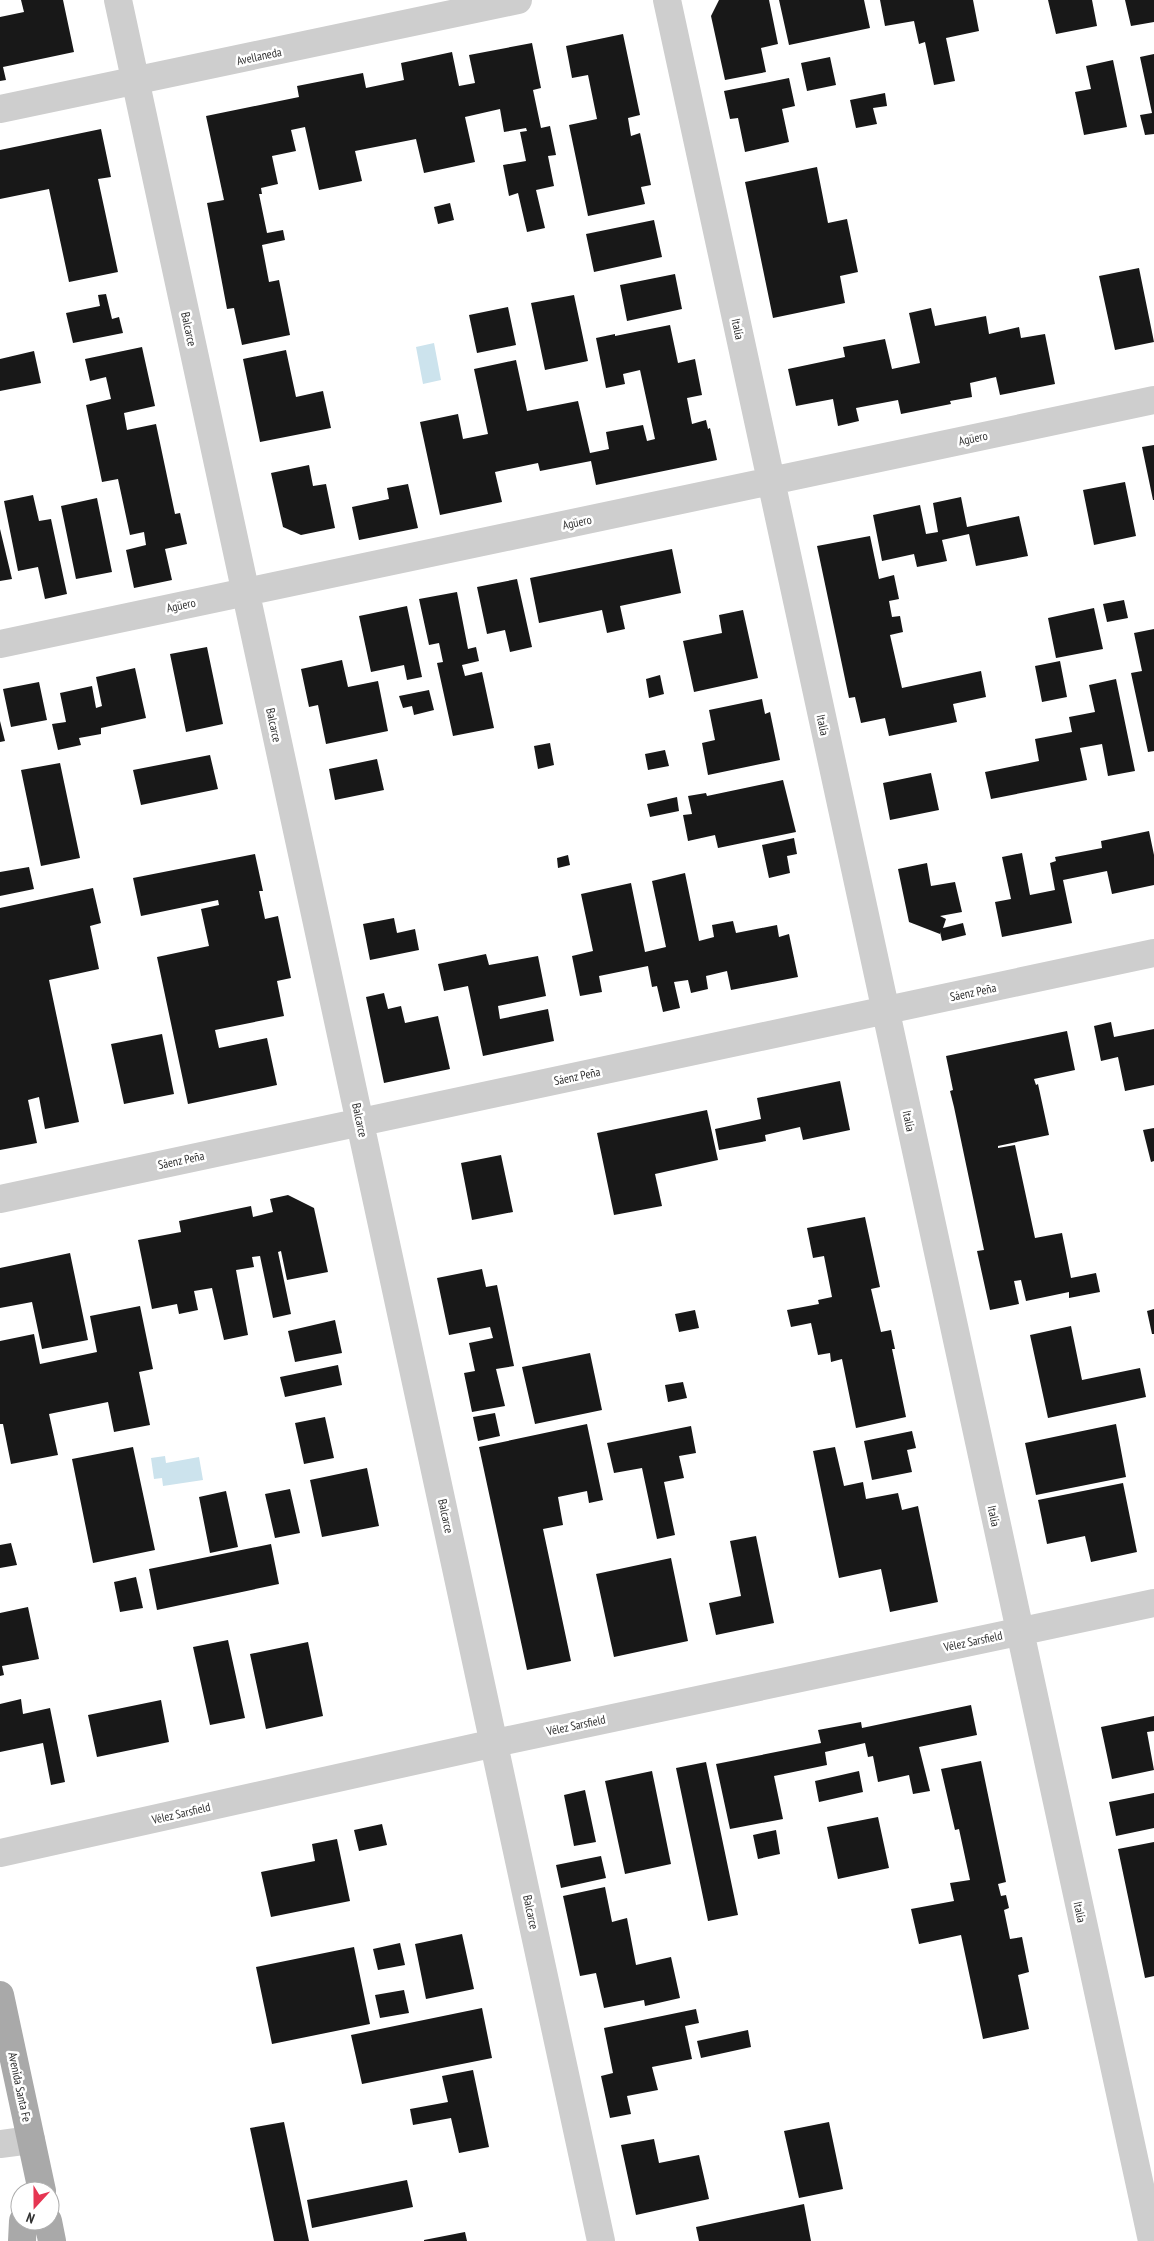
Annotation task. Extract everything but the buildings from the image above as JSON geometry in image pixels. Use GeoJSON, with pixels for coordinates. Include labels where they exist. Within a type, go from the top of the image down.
{"type":"FeatureCollection","features":[{"type":"Feature","properties":{"kind":"main road","name":"Avenida Santa Fe"},"geometry":{"type":"LineString","coordinates":[[0,1995],[40,2181]]}},
{"type":"Feature","properties":{"kind":"main road","name":"Avenida Santa Fe"},"geometry":{"type":"LineString","coordinates":[[28,2181],[32,2145]]}},
{"type":"Feature","properties":{"kind":"street","name":"Balcarce"},"geometry":{"type":"LineString","coordinates":[[118,0],[601,2241]]}},
{"type":"Feature","properties":{"kind":"street","name":"Avellaneda"},"geometry":{"type":"LineString","coordinates":[[0,109],[136,82],[518,0]]}},
{"type":"Feature","properties":{"kind":"street","name":"Italia"},"geometry":{"type":"LineString","coordinates":[[667,0],[1152,2241]]}},
{"type":"Feature","properties":{"kind":"street","name":"Agüero"},"geometry":{"type":"LineString","coordinates":[[0,644],[1154,400]]}},
{"type":"Feature","properties":{"kind":"street","name":"Sáenz Peña"},"geometry":{"type":"LineString","coordinates":[[0,1199],[1154,953]]}},
{"type":"Feature","properties":{"kind":"street","name":"Vélez Sarsfield"},"geometry":{"type":"LineString","coordinates":[[0,1853],[495,1743],[1154,1603]]}},
{"type":"Feature","properties":{"kind":"street"},"geometry":{"type":"LineString","coordinates":[[0,2144],[32,2145]]}},
{"type":"Feature","properties":{"kind":"water"},"geometry":{"type":"Polygon","coordinates":[[[434,343],[441,380],[423,384],[416,347],[434,343]]]}},
{"type":"Feature","properties":{"kind":"water"},"geometry":{"type":"Polygon","coordinates":[[[165,1456],[166,1463],[199,1457],[203,1480],[163,1486],[162,1478],[154,1479],[151,1458],[165,1456]]]}}]}
